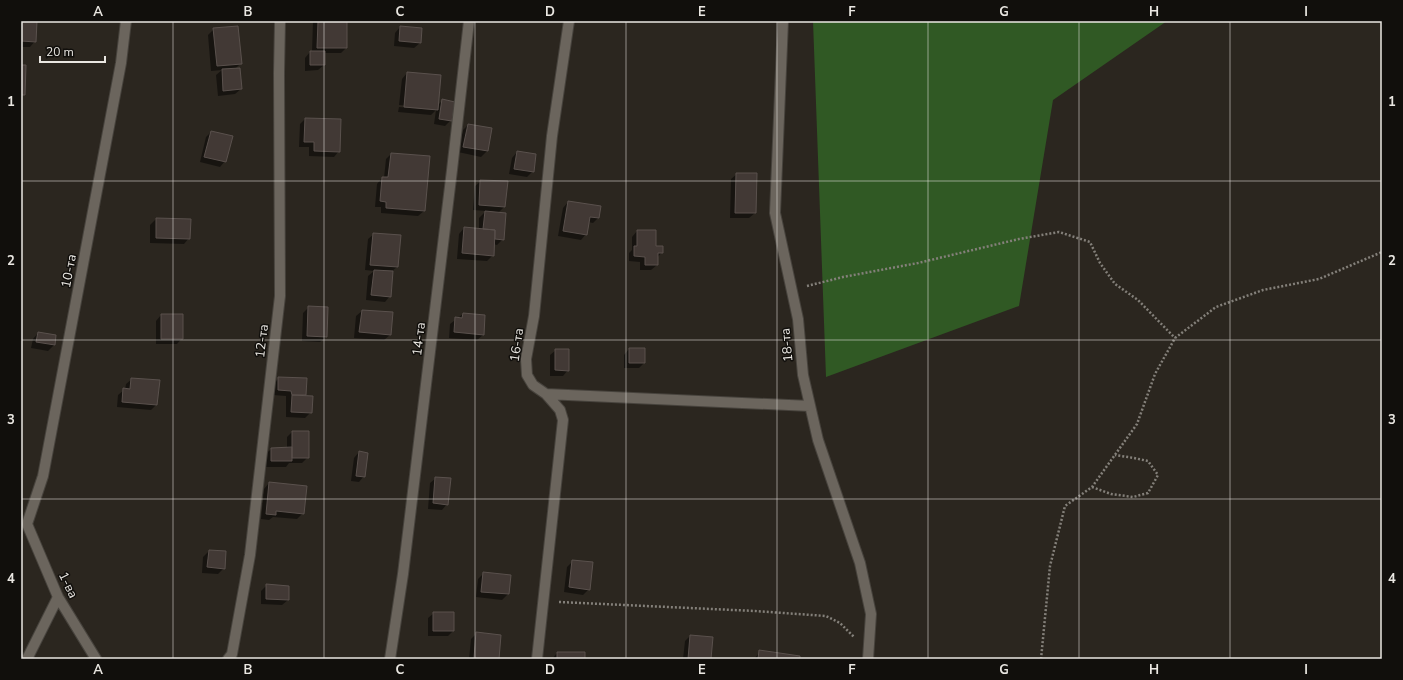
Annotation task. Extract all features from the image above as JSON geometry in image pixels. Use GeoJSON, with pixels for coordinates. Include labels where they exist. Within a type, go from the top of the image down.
{"type":"FeatureCollection","features":[{"type":"Feature","properties":{"kind":"street","name":"10-та"},"geometry":{"type":"LineString","coordinates":[[24,523],[43,476],[120,71],[126,21]]}},
{"type":"Feature","properties":{"kind":"street","name":"12-та"},"geometry":{"type":"LineString","coordinates":[[228,659],[232,654],[250,555],[280,296],[280,21]]}},
{"type":"Feature","properties":{"kind":"street","name":"14-та"},"geometry":{"type":"LineString","coordinates":[[390,659],[403,574],[469,21]]}},
{"type":"Feature","properties":{"kind":"street","name":"16-та"},"geometry":{"type":"LineString","coordinates":[[537,659],[542,601],[563,420],[560,410],[546,394],[533,385],[527,375],[526,358],[534,316],[552,136],[569,21]]}},
{"type":"Feature","properties":{"kind":"street","name":"18-та"},"geometry":{"type":"LineString","coordinates":[[783,21],[774,212],[798,319],[803,375],[818,440],[860,563],[871,614],[868,656]]}},
{"type":"Feature","properties":{"kind":"street"},"geometry":{"type":"LineString","coordinates":[[546,394],[810,406]]}},
{"type":"Feature","properties":{"kind":"street","name":"1-ва"},"geometry":{"type":"LineString","coordinates":[[24,523],[58,597],[96,659]]}},
{"type":"Feature","properties":{"kind":"street"},"geometry":{"type":"LineString","coordinates":[[27,659],[58,597]]}},
{"type":"Feature","properties":{"kind":"path"},"geometry":{"type":"LineString","coordinates":[[791,290],[843,277],[918,263],[1019,238],[1060,232],[1090,242],[1100,263],[1115,284],[1138,300],[1175,338]]}},
{"type":"Feature","properties":{"kind":"path"},"geometry":{"type":"LineString","coordinates":[[1041,659],[1050,566],[1065,506],[1092,488],[1137,424],[1155,374],[1175,338],[1216,307],[1262,290],[1319,279],[1382,252]]}},
{"type":"Feature","properties":{"kind":"path"},"geometry":{"type":"LineString","coordinates":[[1092,488],[1111,494],[1133,497],[1148,493],[1158,475],[1148,462],[1115,455]]}},
{"type":"Feature","properties":{"kind":"path"},"geometry":{"type":"LineString","coordinates":[[542,601],[755,611],[826,616],[840,623],[868,656]]}},
{"type":"Feature","properties":{"kind":"green space"},"geometry":{"type":"Polygon","coordinates":[[[813,21],[1167,21],[1053,100],[1019,306],[826,377],[813,21]]]}},
{"type":"Feature","properties":{"kind":"building"},"geometry":{"type":"Polygon","coordinates":[[[21,21],[37,21],[36,42],[21,41],[21,21]]]}},
{"type":"Feature","properties":{"kind":"building"},"geometry":{"type":"Polygon","coordinates":[[[318,21],[347,21],[347,48],[317,48],[318,21]]]}},
{"type":"Feature","properties":{"kind":"building"},"geometry":{"type":"Polygon","coordinates":[[[238,26],[242,64],[217,66],[213,28],[238,26]]]}},
{"type":"Feature","properties":{"kind":"building"},"geometry":{"type":"Polygon","coordinates":[[[400,26],[422,28],[421,43],[399,41],[400,26]]]}},
{"type":"Feature","properties":{"kind":"building"},"geometry":{"type":"Polygon","coordinates":[[[310,51],[325,51],[325,65],[310,65],[310,51]]]}},
{"type":"Feature","properties":{"kind":"building"},"geometry":{"type":"Polygon","coordinates":[[[21,65],[26,65],[25,95],[21,95],[21,65]]]}},
{"type":"Feature","properties":{"kind":"building"},"geometry":{"type":"Polygon","coordinates":[[[240,68],[242,89],[223,91],[222,69],[240,68]]]}},
{"type":"Feature","properties":{"kind":"building"},"geometry":{"type":"Polygon","coordinates":[[[407,72],[441,75],[438,110],[404,107],[407,72]]]}},
{"type":"Feature","properties":{"kind":"building"},"geometry":{"type":"Polygon","coordinates":[[[442,99],[455,102],[452,121],[439,119],[442,99]]]}},
{"type":"Feature","properties":{"kind":"building"},"geometry":{"type":"Polygon","coordinates":[[[305,118],[341,119],[340,152],[314,151],[314,142],[304,142],[305,118]]]}},
{"type":"Feature","properties":{"kind":"building"},"geometry":{"type":"Polygon","coordinates":[[[468,124],[492,128],[488,151],[463,147],[468,124]]]}},
{"type":"Feature","properties":{"kind":"building"},"geometry":{"type":"Polygon","coordinates":[[[211,131],[233,136],[226,162],[204,157],[211,131]]]}},
{"type":"Feature","properties":{"kind":"building"},"geometry":{"type":"Polygon","coordinates":[[[517,151],[536,154],[534,172],[514,169],[517,151]]]}},
{"type":"Feature","properties":{"kind":"building"},"geometry":{"type":"Polygon","coordinates":[[[391,153],[430,156],[425,211],[386,208],[386,202],[380,201],[382,177],[388,177],[391,153]]]}},
{"type":"Feature","properties":{"kind":"building"},"geometry":{"type":"Polygon","coordinates":[[[736,173],[757,173],[756,213],[735,213],[736,173]]]}},
{"type":"Feature","properties":{"kind":"building"},"geometry":{"type":"Polygon","coordinates":[[[480,180],[508,181],[505,207],[479,205],[480,180]]]}},
{"type":"Feature","properties":{"kind":"building"},"geometry":{"type":"Polygon","coordinates":[[[568,201],[601,206],[599,218],[590,217],[587,235],[563,231],[568,201]]]}},
{"type":"Feature","properties":{"kind":"building"},"geometry":{"type":"Polygon","coordinates":[[[485,211],[506,213],[504,240],[495,239],[495,230],[483,229],[485,211]]]}},
{"type":"Feature","properties":{"kind":"building"},"geometry":{"type":"Polygon","coordinates":[[[156,218],[191,219],[190,239],[156,238],[156,218]]]}},
{"type":"Feature","properties":{"kind":"building"},"geometry":{"type":"Polygon","coordinates":[[[464,227],[495,230],[494,256],[462,253],[464,227]]]}},
{"type":"Feature","properties":{"kind":"building"},"geometry":{"type":"Polygon","coordinates":[[[637,230],[656,230],[656,246],[663,246],[663,253],[658,253],[658,265],[645,265],[645,257],[634,256],[634,246],[637,246],[637,230]]]}},
{"type":"Feature","properties":{"kind":"building"},"geometry":{"type":"Polygon","coordinates":[[[373,233],[401,235],[398,267],[370,265],[373,233]]]}},
{"type":"Feature","properties":{"kind":"building"},"geometry":{"type":"Polygon","coordinates":[[[374,270],[393,271],[391,297],[371,295],[374,270]]]}},
{"type":"Feature","properties":{"kind":"building"},"geometry":{"type":"Polygon","coordinates":[[[308,306],[328,307],[327,337],[307,336],[308,306]]]}},
{"type":"Feature","properties":{"kind":"building"},"geometry":{"type":"Polygon","coordinates":[[[362,310],[393,312],[391,335],[359,332],[362,310]]]}},
{"type":"Feature","properties":{"kind":"building"},"geometry":{"type":"Polygon","coordinates":[[[463,313],[485,315],[484,335],[454,332],[455,317],[462,318],[463,313]]]}},
{"type":"Feature","properties":{"kind":"building"},"geometry":{"type":"Polygon","coordinates":[[[161,314],[183,314],[183,339],[161,339],[161,314]]]}},
{"type":"Feature","properties":{"kind":"building"},"geometry":{"type":"Polygon","coordinates":[[[38,332],[56,335],[55,345],[36,342],[38,332]]]}},
{"type":"Feature","properties":{"kind":"building"},"geometry":{"type":"Polygon","coordinates":[[[629,348],[645,348],[645,363],[629,363],[629,348]]]}},
{"type":"Feature","properties":{"kind":"building"},"geometry":{"type":"Polygon","coordinates":[[[555,349],[569,349],[569,371],[555,370],[555,349]]]}},
{"type":"Feature","properties":{"kind":"building"},"geometry":{"type":"Polygon","coordinates":[[[278,377],[307,378],[306,395],[292,395],[291,391],[278,390],[278,377]]]}},
{"type":"Feature","properties":{"kind":"building"},"geometry":{"type":"Polygon","coordinates":[[[131,378],[160,380],[157,405],[122,402],[123,388],[130,389],[131,378]]]}},
{"type":"Feature","properties":{"kind":"building"},"geometry":{"type":"Polygon","coordinates":[[[292,395],[313,396],[312,413],[291,412],[292,395]]]}},
{"type":"Feature","properties":{"kind":"building"},"geometry":{"type":"Polygon","coordinates":[[[292,431],[309,431],[309,458],[292,458],[292,431]]]}},
{"type":"Feature","properties":{"kind":"building"},"geometry":{"type":"Polygon","coordinates":[[[292,447],[292,461],[271,461],[271,448],[292,447]]]}},
{"type":"Feature","properties":{"kind":"building"},"geometry":{"type":"Polygon","coordinates":[[[359,451],[368,453],[365,477],[356,476],[359,451]]]}},
{"type":"Feature","properties":{"kind":"building"},"geometry":{"type":"Polygon","coordinates":[[[435,477],[451,478],[448,505],[433,503],[435,477]]]}},
{"type":"Feature","properties":{"kind":"building"},"geometry":{"type":"Polygon","coordinates":[[[269,482],[307,486],[304,514],[276,511],[276,515],[266,514],[269,482]]]}},
{"type":"Feature","properties":{"kind":"building"},"geometry":{"type":"Polygon","coordinates":[[[209,550],[226,551],[225,569],[207,567],[209,550]]]}},
{"type":"Feature","properties":{"kind":"building"},"geometry":{"type":"Polygon","coordinates":[[[572,560],[593,562],[590,590],[569,587],[572,560]]]}},
{"type":"Feature","properties":{"kind":"building"},"geometry":{"type":"Polygon","coordinates":[[[483,572],[511,575],[509,594],[481,592],[483,572]]]}},
{"type":"Feature","properties":{"kind":"building"},"geometry":{"type":"Polygon","coordinates":[[[266,584],[289,586],[289,600],[266,599],[266,584]]]}},
{"type":"Feature","properties":{"kind":"building"},"geometry":{"type":"Polygon","coordinates":[[[433,612],[454,612],[454,631],[433,631],[433,612]]]}},
{"type":"Feature","properties":{"kind":"building"},"geometry":{"type":"Polygon","coordinates":[[[476,632],[501,635],[499,659],[474,658],[476,632]]]}},
{"type":"Feature","properties":{"kind":"building"},"geometry":{"type":"Polygon","coordinates":[[[690,635],[713,637],[711,659],[688,659],[690,635]]]}},
{"type":"Feature","properties":{"kind":"building"},"geometry":{"type":"Polygon","coordinates":[[[759,650],[800,656],[800,659],[758,659],[759,650]]]}},
{"type":"Feature","properties":{"kind":"building"},"geometry":{"type":"Polygon","coordinates":[[[557,652],[585,652],[585,659],[557,659],[557,652]]]}}]}
